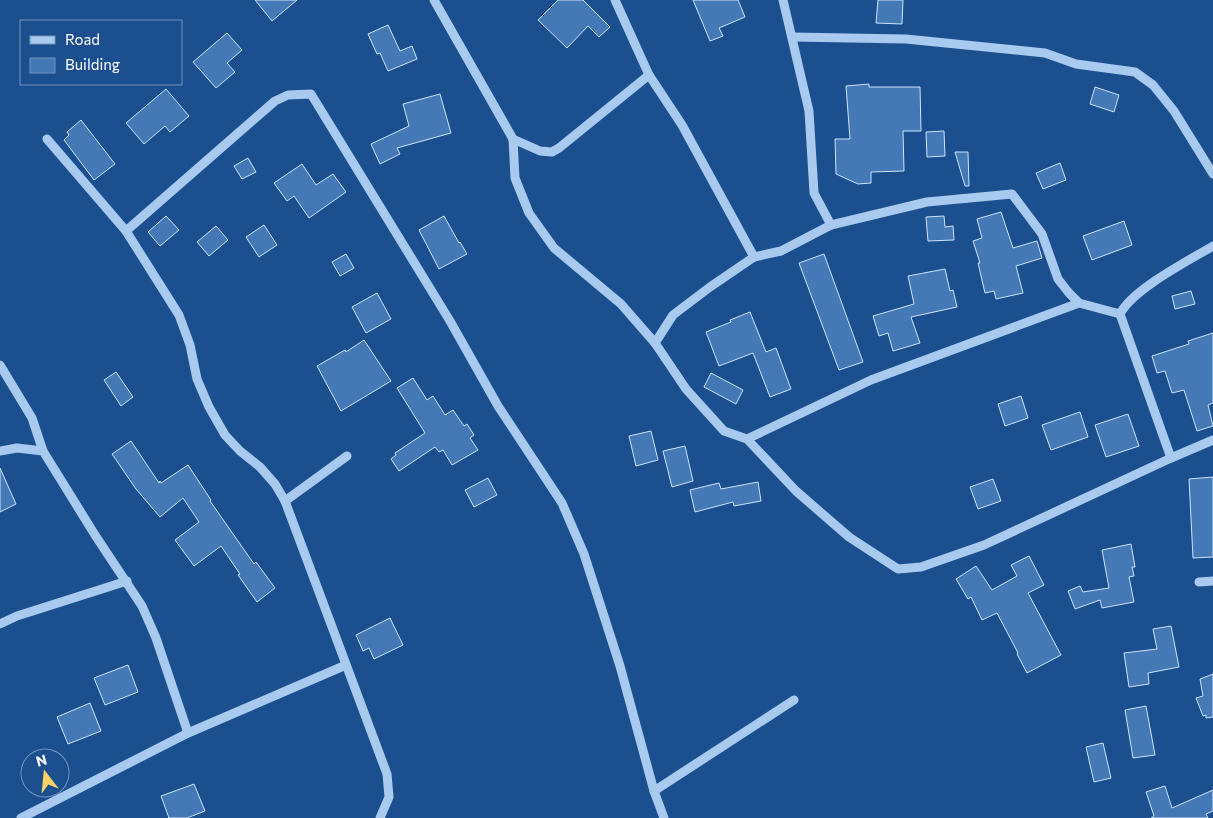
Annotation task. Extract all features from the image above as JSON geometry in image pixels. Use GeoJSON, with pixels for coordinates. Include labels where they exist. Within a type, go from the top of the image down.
{"type":"FeatureCollection","features":[{"type":"Feature","properties":{"kind":"street"},"geometry":{"type":"LineString","coordinates":[[434,0],[513,139],[515,178],[529,213],[554,248],[621,304],[655,343],[686,389],[724,432],[747,439],[796,491],[849,538],[898,569],[921,567],[984,545],[1213,440]]}},
{"type":"Feature","properties":{"kind":"street"},"geometry":{"type":"LineString","coordinates":[[615,0],[649,75],[682,125],[754,257]]}},
{"type":"Feature","properties":{"kind":"street"},"geometry":{"type":"LineString","coordinates":[[783,0],[809,111],[814,193],[830,225]]}},
{"type":"Feature","properties":{"kind":"street"},"geometry":{"type":"LineString","coordinates":[[793,37],[906,39],[1045,53],[1076,64],[1135,72],[1153,85],[1174,111],[1213,174]]}},
{"type":"Feature","properties":{"kind":"street"},"geometry":{"type":"LineString","coordinates":[[513,139],[540,150],[552,152],[576,136],[649,75]]}},
{"type":"Feature","properties":{"kind":"street"},"geometry":{"type":"LineString","coordinates":[[126,231],[275,101],[288,95],[311,94],[450,321],[498,406],[562,503],[584,554],[620,666],[654,791],[664,818]]}},
{"type":"Feature","properties":{"kind":"street"},"geometry":{"type":"LineString","coordinates":[[47,139],[126,231],[179,315],[190,346],[197,379],[209,407],[225,434],[240,451],[260,467],[285,501],[386,774],[389,797],[380,818]]}},
{"type":"Feature","properties":{"kind":"street"},"geometry":{"type":"LineString","coordinates":[[655,343],[673,315],[754,257],[781,251],[830,225],[927,202],[1012,194],[1042,234],[1058,279],[1079,303],[1120,314]]}},
{"type":"Feature","properties":{"kind":"street"},"geometry":{"type":"LineString","coordinates":[[1171,458],[1120,314],[1124,307],[1155,281],[1213,246]]}},
{"type":"Feature","properties":{"kind":"street"},"geometry":{"type":"LineString","coordinates":[[747,439],[870,380],[1079,303]]}},
{"type":"Feature","properties":{"kind":"street"},"geometry":{"type":"LineString","coordinates":[[0,365],[32,418],[43,451],[90,528],[142,606],[156,638],[188,733]]}},
{"type":"Feature","properties":{"kind":"street"},"geometry":{"type":"LineString","coordinates":[[0,451],[30,448],[43,451]]}},
{"type":"Feature","properties":{"kind":"street"},"geometry":{"type":"LineString","coordinates":[[285,501],[347,456]]}},
{"type":"Feature","properties":{"kind":"street"},"geometry":{"type":"LineString","coordinates":[[0,624],[17,616],[127,581]]}},
{"type":"Feature","properties":{"kind":"street"},"geometry":{"type":"LineString","coordinates":[[1199,582],[1213,581]]}},
{"type":"Feature","properties":{"kind":"street"},"geometry":{"type":"LineString","coordinates":[[23,818],[188,733],[346,665]]}},
{"type":"Feature","properties":{"kind":"street"},"geometry":{"type":"LineString","coordinates":[[654,791],[794,700]]}},
{"type":"Feature","properties":{"kind":"building"},"geometry":{"type":"Polygon","coordinates":[[[255,0],[297,0],[272,21],[255,0]]]}},
{"type":"Feature","properties":{"kind":"building"},"geometry":{"type":"Polygon","coordinates":[[[558,0],[583,0],[610,27],[599,37],[588,26],[567,48],[538,20],[558,0]]]}},
{"type":"Feature","properties":{"kind":"building"},"geometry":{"type":"Polygon","coordinates":[[[693,0],[738,0],[745,17],[719,28],[723,36],[710,41],[693,0]]]}},
{"type":"Feature","properties":{"kind":"building"},"geometry":{"type":"Polygon","coordinates":[[[878,0],[903,0],[902,24],[876,23],[878,0]]]}},
{"type":"Feature","properties":{"kind":"building"},"geometry":{"type":"Polygon","coordinates":[[[388,25],[400,51],[412,46],[417,59],[388,71],[380,53],[377,54],[368,34],[388,25]]]}},
{"type":"Feature","properties":{"kind":"building"},"geometry":{"type":"Polygon","coordinates":[[[227,33],[242,50],[227,63],[235,72],[216,88],[193,62],[227,33]]]}},
{"type":"Feature","properties":{"kind":"building"},"geometry":{"type":"Polygon","coordinates":[[[869,84],[869,87],[920,87],[921,131],[903,131],[904,171],[871,172],[871,183],[858,184],[836,174],[835,139],[850,139],[846,86],[869,84]]]}},
{"type":"Feature","properties":{"kind":"building"},"geometry":{"type":"Polygon","coordinates":[[[1095,87],[1119,95],[1114,112],[1090,104],[1095,87]]]}},
{"type":"Feature","properties":{"kind":"building"},"geometry":{"type":"Polygon","coordinates":[[[166,89],[189,116],[170,132],[165,126],[144,144],[126,123],[166,89]]]}},
{"type":"Feature","properties":{"kind":"building"},"geometry":{"type":"Polygon","coordinates":[[[440,94],[451,133],[397,148],[400,154],[380,164],[371,144],[409,126],[403,104],[440,94]]]}},
{"type":"Feature","properties":{"kind":"building"},"geometry":{"type":"Polygon","coordinates":[[[81,120],[115,164],[94,180],[64,140],[69,135],[67,132],[81,120]]]}},
{"type":"Feature","properties":{"kind":"building"},"geometry":{"type":"Polygon","coordinates":[[[944,131],[945,156],[927,157],[926,132],[944,131]]]}},
{"type":"Feature","properties":{"kind":"building"},"geometry":{"type":"Polygon","coordinates":[[[955,152],[968,152],[969,186],[965,186],[955,152]]]}},
{"type":"Feature","properties":{"kind":"building"},"geometry":{"type":"Polygon","coordinates":[[[248,158],[256,172],[242,179],[234,166],[248,158]]]}},
{"type":"Feature","properties":{"kind":"building"},"geometry":{"type":"Polygon","coordinates":[[[1060,163],[1066,180],[1043,189],[1036,173],[1060,163]]]}},
{"type":"Feature","properties":{"kind":"building"},"geometry":{"type":"Polygon","coordinates":[[[302,164],[316,185],[333,174],[346,192],[309,218],[294,196],[287,201],[274,183],[302,164]]]}},
{"type":"Feature","properties":{"kind":"building"},"geometry":{"type":"Polygon","coordinates":[[[1001,212],[1013,248],[1037,241],[1042,258],[1016,266],[1023,293],[996,299],[994,291],[985,293],[978,263],[980,263],[973,241],[982,238],[977,219],[1001,212]]]}},
{"type":"Feature","properties":{"kind":"building"},"geometry":{"type":"Polygon","coordinates":[[[166,216],[179,230],[160,246],[148,232],[166,216]]]}},
{"type":"Feature","properties":{"kind":"building"},"geometry":{"type":"Polygon","coordinates":[[[444,216],[467,254],[439,269],[419,230],[444,216]]]}},
{"type":"Feature","properties":{"kind":"building"},"geometry":{"type":"Polygon","coordinates":[[[944,216],[945,227],[953,226],[954,240],[928,241],[926,217],[944,216]]]}},
{"type":"Feature","properties":{"kind":"building"},"geometry":{"type":"Polygon","coordinates":[[[1124,221],[1132,245],[1092,260],[1083,236],[1124,221]]]}},
{"type":"Feature","properties":{"kind":"building"},"geometry":{"type":"Polygon","coordinates":[[[264,225],[277,245],[259,257],[246,237],[264,225]]]}},
{"type":"Feature","properties":{"kind":"building"},"geometry":{"type":"Polygon","coordinates":[[[216,226],[228,240],[209,256],[197,242],[216,226]]]}},
{"type":"Feature","properties":{"kind":"building"},"geometry":{"type":"Polygon","coordinates":[[[346,254],[354,268],[340,276],[332,262],[346,254]]]}},
{"type":"Feature","properties":{"kind":"building"},"geometry":{"type":"Polygon","coordinates":[[[824,254],[863,362],[839,370],[799,263],[824,254]]]}},
{"type":"Feature","properties":{"kind":"building"},"geometry":{"type":"Polygon","coordinates":[[[945,269],[950,291],[953,290],[957,307],[911,317],[920,343],[893,351],[888,333],[879,336],[873,316],[914,304],[908,276],[945,269]]]}},
{"type":"Feature","properties":{"kind":"building"},"geometry":{"type":"Polygon","coordinates":[[[1191,291],[1195,304],[1175,309],[1172,296],[1191,291]]]}},
{"type":"Feature","properties":{"kind":"building"},"geometry":{"type":"Polygon","coordinates":[[[377,293],[391,319],[366,333],[352,307],[377,293]]]}},
{"type":"Feature","properties":{"kind":"building"},"geometry":{"type":"Polygon","coordinates":[[[750,312],[766,352],[776,348],[791,389],[770,397],[753,353],[719,366],[706,332],[750,312]]]}},
{"type":"Feature","properties":{"kind":"building"},"geometry":{"type":"Polygon","coordinates":[[[1213,333],[1213,403],[1208,405],[1213,426],[1197,431],[1184,390],[1172,393],[1165,371],[1157,373],[1152,356],[1189,344],[1188,341],[1213,333]]]}},
{"type":"Feature","properties":{"kind":"building"},"geometry":{"type":"Polygon","coordinates":[[[364,340],[391,381],[341,411],[317,366],[345,350],[346,352],[364,340]]]}},
{"type":"Feature","properties":{"kind":"building"},"geometry":{"type":"Polygon","coordinates":[[[116,372],[133,397],[121,406],[104,380],[116,372]]]}},
{"type":"Feature","properties":{"kind":"building"},"geometry":{"type":"Polygon","coordinates":[[[711,373],[743,390],[736,404],[704,387],[711,373]]]}},
{"type":"Feature","properties":{"kind":"building"},"geometry":{"type":"Polygon","coordinates":[[[413,378],[427,400],[433,396],[445,415],[453,410],[464,426],[467,424],[474,435],[470,438],[478,450],[452,465],[443,450],[439,452],[435,447],[399,471],[391,459],[396,455],[395,453],[425,433],[397,388],[413,378]]]}},
{"type":"Feature","properties":{"kind":"building"},"geometry":{"type":"Polygon","coordinates":[[[1021,396],[1028,418],[1005,426],[998,404],[1021,396]]]}},
{"type":"Feature","properties":{"kind":"building"},"geometry":{"type":"Polygon","coordinates":[[[1080,412],[1088,437],[1051,450],[1042,425],[1080,412]]]}},
{"type":"Feature","properties":{"kind":"building"},"geometry":{"type":"Polygon","coordinates":[[[1128,414],[1139,446],[1106,457],[1095,425],[1128,414]]]}},
{"type":"Feature","properties":{"kind":"building"},"geometry":{"type":"Polygon","coordinates":[[[651,431],[658,460],[636,466],[629,436],[651,431]]]}},
{"type":"Feature","properties":{"kind":"building"},"geometry":{"type":"Polygon","coordinates":[[[131,441],[159,483],[188,465],[210,501],[254,564],[256,562],[275,588],[257,602],[221,546],[194,566],[175,540],[199,522],[183,498],[160,517],[136,489],[112,454],[131,441]]]}},
{"type":"Feature","properties":{"kind":"building"},"geometry":{"type":"Polygon","coordinates":[[[685,446],[693,481],[672,487],[663,451],[685,446]]]}},
{"type":"Feature","properties":{"kind":"building"},"geometry":{"type":"Polygon","coordinates":[[[0,468],[16,504],[0,512],[0,468]]]}},
{"type":"Feature","properties":{"kind":"building"},"geometry":{"type":"Polygon","coordinates":[[[1213,477],[1213,557],[1193,558],[1189,479],[1213,477]]]}},
{"type":"Feature","properties":{"kind":"building"},"geometry":{"type":"Polygon","coordinates":[[[488,478],[497,495],[474,507],[465,490],[488,478]]]}},
{"type":"Feature","properties":{"kind":"building"},"geometry":{"type":"Polygon","coordinates":[[[993,479],[1001,501],[978,509],[970,487],[993,479]]]}},
{"type":"Feature","properties":{"kind":"building"},"geometry":{"type":"Polygon","coordinates":[[[758,482],[761,501],[734,506],[733,502],[695,512],[690,490],[719,483],[721,489],[758,482]]]}},
{"type":"Feature","properties":{"kind":"building"},"geometry":{"type":"Polygon","coordinates":[[[1131,544],[1135,567],[1132,567],[1134,576],[1129,577],[1134,602],[1102,608],[1100,600],[1075,609],[1068,591],[1080,586],[1083,592],[1109,588],[1102,550],[1131,544]]]}},
{"type":"Feature","properties":{"kind":"building"},"geometry":{"type":"Polygon","coordinates":[[[1029,556],[1044,585],[1028,593],[1061,655],[1027,673],[997,613],[982,620],[971,597],[968,599],[956,579],[976,566],[992,590],[1017,576],[1011,565],[1029,556]]]}},
{"type":"Feature","properties":{"kind":"building"},"geometry":{"type":"Polygon","coordinates":[[[390,618],[403,645],[374,659],[369,648],[363,651],[356,635],[390,618]]]}},
{"type":"Feature","properties":{"kind":"building"},"geometry":{"type":"Polygon","coordinates":[[[1171,626],[1179,667],[1148,673],[1149,684],[1129,687],[1124,653],[1157,649],[1153,629],[1171,626]]]}},
{"type":"Feature","properties":{"kind":"building"},"geometry":{"type":"Polygon","coordinates":[[[128,665],[138,692],[105,705],[94,678],[128,665]]]}},
{"type":"Feature","properties":{"kind":"building"},"geometry":{"type":"Polygon","coordinates":[[[1213,674],[1213,717],[1206,718],[1206,715],[1203,716],[1196,698],[1203,696],[1200,679],[1213,674]]]}},
{"type":"Feature","properties":{"kind":"building"},"geometry":{"type":"Polygon","coordinates":[[[90,703],[101,731],[68,744],[57,717],[90,703]]]}},
{"type":"Feature","properties":{"kind":"building"},"geometry":{"type":"Polygon","coordinates":[[[1146,706],[1155,755],[1133,758],[1125,710],[1146,706]]]}},
{"type":"Feature","properties":{"kind":"building"},"geometry":{"type":"Polygon","coordinates":[[[1103,743],[1111,778],[1094,782],[1086,747],[1103,743]]]}},
{"type":"Feature","properties":{"kind":"building"},"geometry":{"type":"Polygon","coordinates":[[[194,784],[205,811],[187,818],[169,818],[161,796],[194,784]]]}},
{"type":"Feature","properties":{"kind":"building"},"geometry":{"type":"Polygon","coordinates":[[[1165,786],[1172,808],[1213,790],[1213,811],[1206,814],[1208,818],[1151,818],[1154,816],[1146,792],[1165,786]]]}}]}
